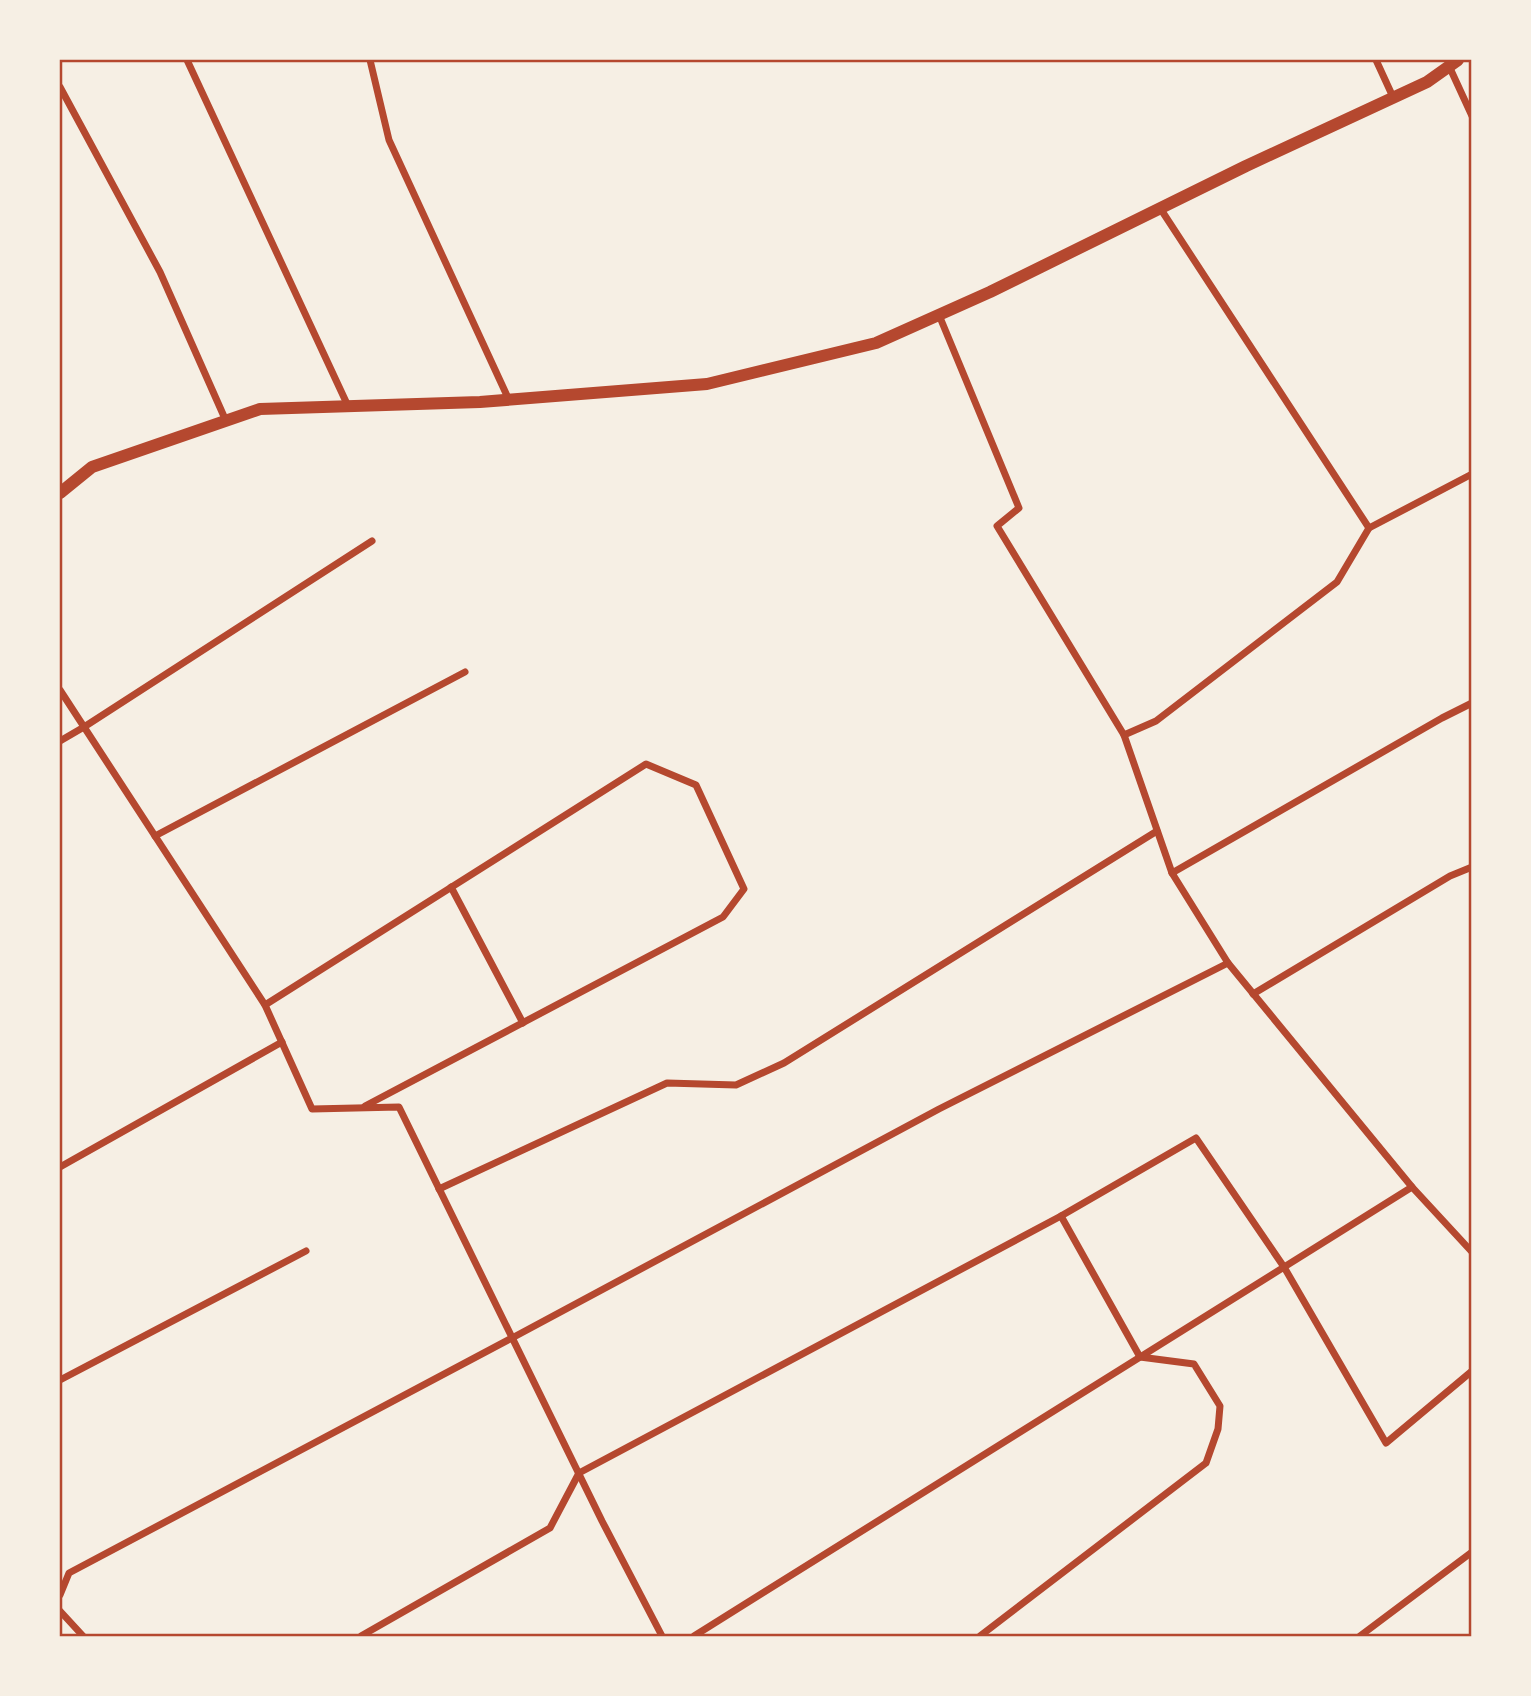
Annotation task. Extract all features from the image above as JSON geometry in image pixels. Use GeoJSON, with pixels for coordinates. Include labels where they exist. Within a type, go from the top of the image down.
{"type":"FeatureCollection","features":[{"type":"Feature","properties":{"kind":"street"},"geometry":{"type":"LineString","coordinates":[[187,60],[348,407]]}},
{"type":"Feature","properties":{"kind":"street"},"geometry":{"type":"LineString","coordinates":[[370,60],[389,139],[509,400]]}},
{"type":"Feature","properties":{"kind":"street"},"geometry":{"type":"LineString","coordinates":[[1376,60],[1393,97]]}},
{"type":"Feature","properties":{"kind":"street"},"geometry":{"type":"LineString","coordinates":[[60,493],[92,467],[260,410],[480,402],[707,384],[876,343],[990,292],[1246,166],[1427,82],[1454,63],[1472,117]]}},
{"type":"Feature","properties":{"kind":"street"},"geometry":{"type":"LineString","coordinates":[[60,87],[160,272],[226,421]]}},
{"type":"Feature","properties":{"kind":"street"},"geometry":{"type":"LineString","coordinates":[[1160,208],[1369,528]]}},
{"type":"Feature","properties":{"kind":"street"},"geometry":{"type":"LineString","coordinates":[[939,315],[1019,508],[998,526],[1124,736],[1172,873],[1228,963],[1412,1187],[1472,1252]]}},
{"type":"Feature","properties":{"kind":"street"},"geometry":{"type":"LineString","coordinates":[[1124,736],[1156,721],[1337,582],[1369,528],[1472,474]]}},
{"type":"Feature","properties":{"kind":"street"},"geometry":{"type":"LineString","coordinates":[[60,741],[372,541]]}},
{"type":"Feature","properties":{"kind":"street"},"geometry":{"type":"LineString","coordinates":[[155,836],[465,672]]}},
{"type":"Feature","properties":{"kind":"street"},"geometry":{"type":"LineString","coordinates":[[60,690],[265,1005],[312,1109],[399,1107],[662,1636]]}},
{"type":"Feature","properties":{"kind":"street"},"geometry":{"type":"LineString","coordinates":[[1172,873],[1472,703]]}},
{"type":"Feature","properties":{"kind":"street"},"geometry":{"type":"LineString","coordinates":[[265,1005],[646,764],[696,785],[744,889],[723,917],[362,1108]]}},
{"type":"Feature","properties":{"kind":"street"},"geometry":{"type":"LineString","coordinates":[[439,1189],[667,1083],[736,1085],[784,1063],[1157,831]]}},
{"type":"Feature","properties":{"kind":"street"},"geometry":{"type":"LineString","coordinates":[[1253,993],[1472,867]]}},
{"type":"Feature","properties":{"kind":"street"},"geometry":{"type":"LineString","coordinates":[[451,887],[523,1023]]}},
{"type":"Feature","properties":{"kind":"street"},"geometry":{"type":"LineString","coordinates":[[60,1595],[69,1573],[939,1109],[1228,963]]}},
{"type":"Feature","properties":{"kind":"street"},"geometry":{"type":"LineString","coordinates":[[60,1167],[282,1042]]}},
{"type":"Feature","properties":{"kind":"street"},"geometry":{"type":"LineString","coordinates":[[360,1636],[550,1528],[579,1473],[1061,1216],[1196,1138],[1284,1267],[1386,1443],[1472,1371]]}},
{"type":"Feature","properties":{"kind":"street"},"geometry":{"type":"LineString","coordinates":[[694,1636],[1412,1187]]}},
{"type":"Feature","properties":{"kind":"street"},"geometry":{"type":"LineString","coordinates":[[1061,1216],[1140,1357]]}},
{"type":"Feature","properties":{"kind":"street"},"geometry":{"type":"LineString","coordinates":[[60,1380],[306,1251]]}},
{"type":"Feature","properties":{"kind":"street"},"geometry":{"type":"LineString","coordinates":[[980,1636],[1206,1463],[1218,1429],[1220,1406],[1194,1364],[1140,1357]]}},
{"type":"Feature","properties":{"kind":"street"},"geometry":{"type":"LineString","coordinates":[[1360,1636],[1472,1552]]}},
{"type":"Feature","properties":{"kind":"street"},"geometry":{"type":"LineString","coordinates":[[60,1611],[83,1636]]}}]}
